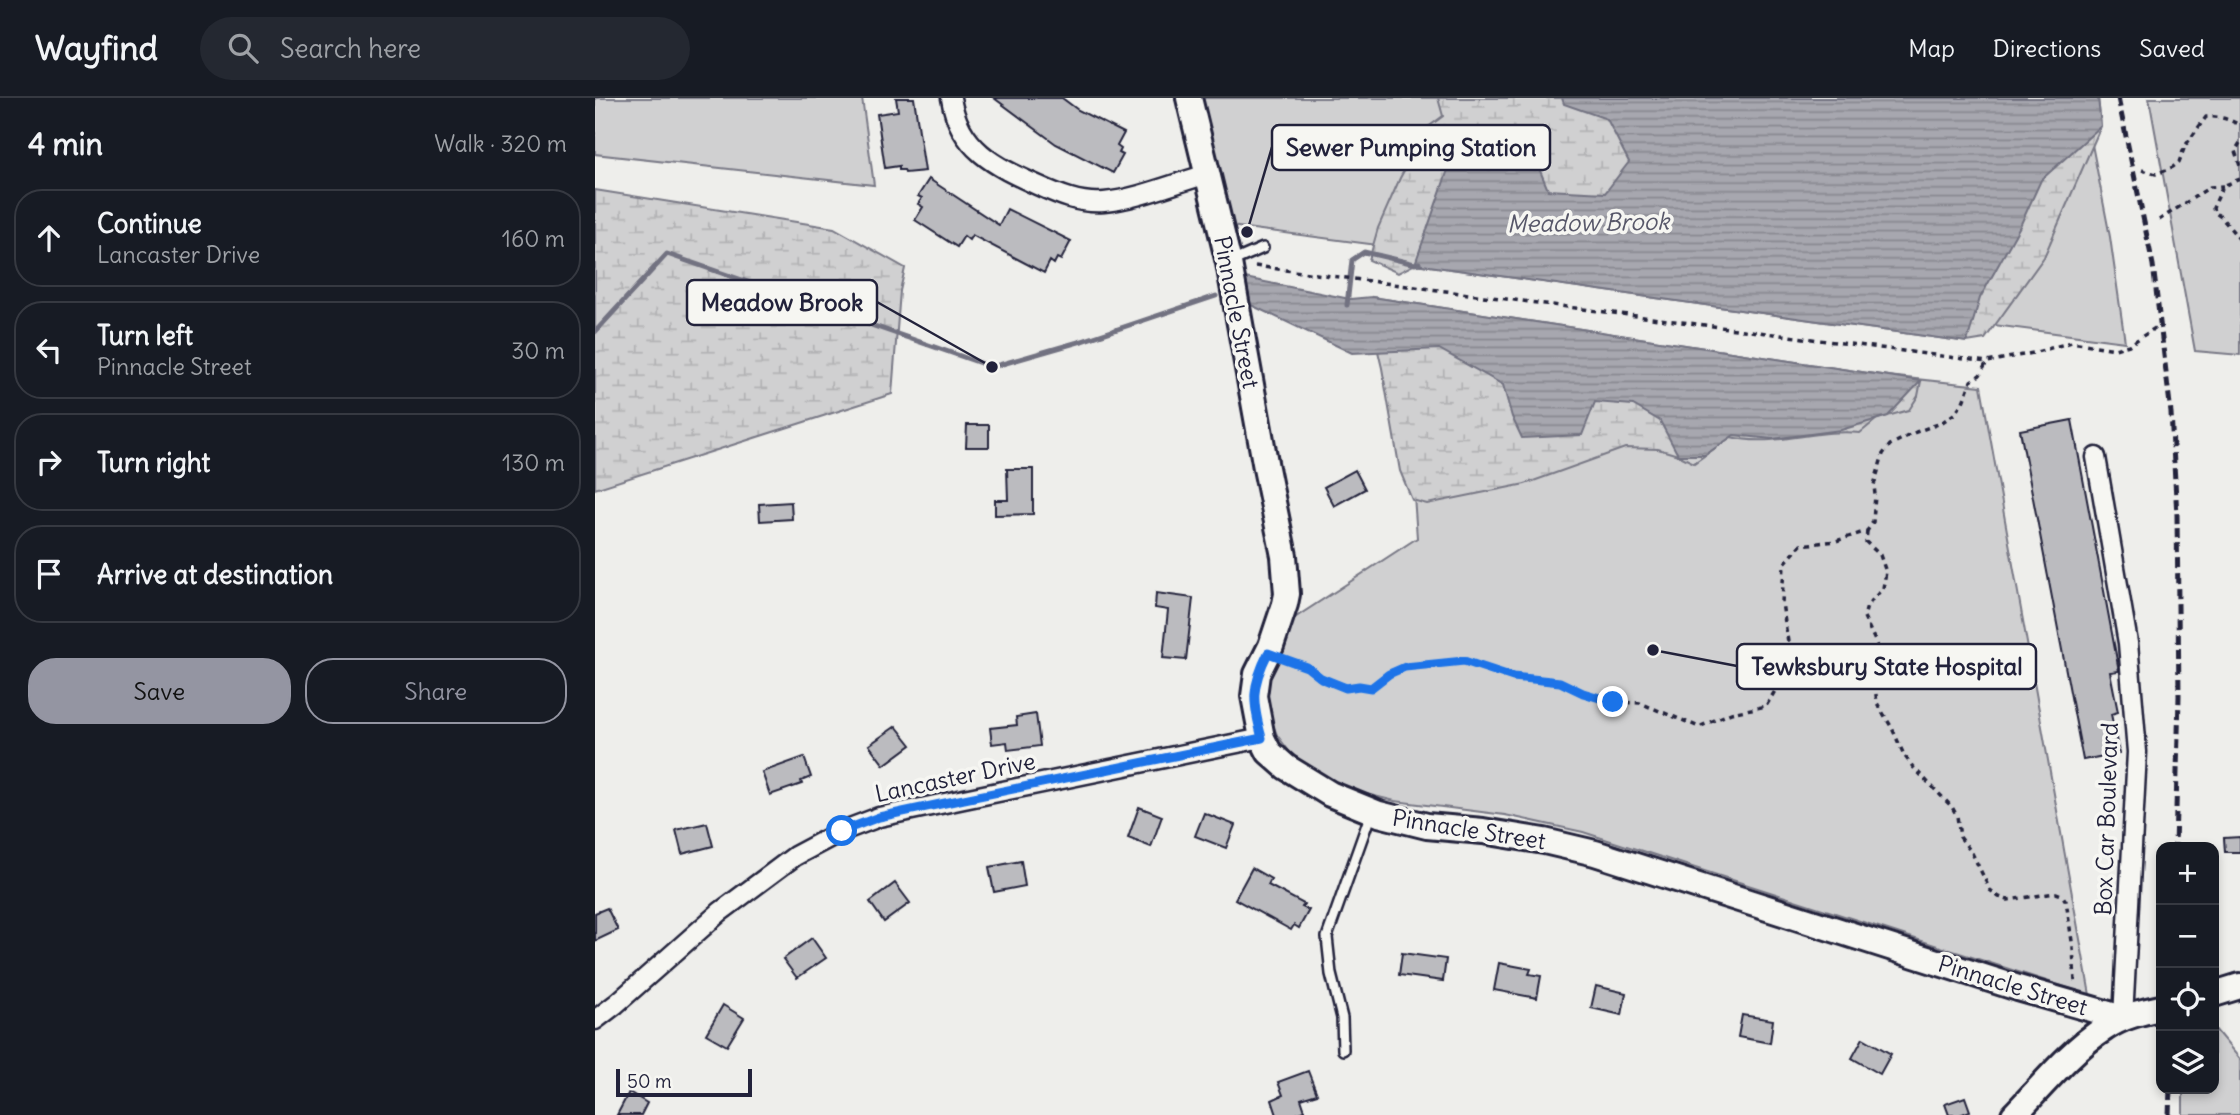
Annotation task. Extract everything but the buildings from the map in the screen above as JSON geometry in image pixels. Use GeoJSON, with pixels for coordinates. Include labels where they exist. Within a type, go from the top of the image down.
{"type":"FeatureCollection","features":[{"type":"Feature","properties":{"kind":"street"},"geometry":{"type":"LineString","coordinates":[[951,98],[955,115],[965,136],[988,161],[1068,198],[1090,202],[1113,201],[1208,174]]}},
{"type":"Feature","properties":{"kind":"street","name":"Pinnacle Street"},"geometry":{"type":"LineString","coordinates":[[1189,98],[1229,262],[1284,555],[1287,594],[1268,653],[1257,674],[1254,695],[1262,738],[1269,752],[1330,794],[1372,812],[1427,826],[1483,831],[1595,853],[2123,1018]]}},
{"type":"Feature","properties":{"kind":"street","name":"Box Car Boulevard"},"geometry":{"type":"LineString","coordinates":[[2096,457],[2128,643],[2137,752],[2123,1018]]}},
{"type":"Feature","properties":{"kind":"street","name":"Lancaster Drive"},"geometry":{"type":"LineString","coordinates":[[595,1020],[720,912],[795,856],[842,831],[879,817],[1262,738]]}},
{"type":"Feature","properties":{"kind":"street"},"geometry":{"type":"LineString","coordinates":[[2219,992],[2240,986]]}},
{"type":"Feature","properties":{"kind":"street"},"geometry":{"type":"LineString","coordinates":[[2014,1115],[2084,1044],[2104,1028],[2123,1018],[2156,1009]]}},
{"type":"Feature","properties":{"kind":"lane"},"geometry":{"type":"LineString","coordinates":[[1229,262],[1263,248]]}},
{"type":"Feature","properties":{"kind":"lane"},"geometry":{"type":"LineString","coordinates":[[1343,1050],[1342,1018],[1331,974],[1327,937],[1372,812]]}},
{"type":"Feature","properties":{"kind":"path"},"geometry":{"type":"LineString","coordinates":[[2142,170],[2156,174],[2173,167],[2179,162],[2185,146],[2206,117],[2228,118],[2240,125]]}},
{"type":"Feature","properties":{"kind":"path"},"geometry":{"type":"LineString","coordinates":[[2240,143],[2235,151],[2240,166]]}},
{"type":"Feature","properties":{"kind":"path"},"geometry":{"type":"LineString","coordinates":[[2159,220],[2210,187],[2223,186],[2240,179]]}},
{"type":"Feature","properties":{"kind":"path"},"geometry":{"type":"LineString","coordinates":[[2223,186],[2214,212],[2240,240]]}},
{"type":"Feature","properties":{"kind":"path"},"geometry":{"type":"LineString","coordinates":[[1229,262],[1987,362],[2072,342],[2115,349],[2129,345],[2161,324]]}},
{"type":"Feature","properties":{"kind":"path"},"geometry":{"type":"LineString","coordinates":[[1987,362],[1980,375],[1971,381],[1963,402],[1954,414],[1941,423],[1890,445],[1882,454],[1874,485],[1873,522],[1867,531],[1866,542],[1880,555],[1886,572],[1883,588],[1867,606],[1864,617],[1877,645],[1874,679],[1877,705],[1909,762],[1952,807],[1957,816],[1960,837],[1970,850],[1990,890],[2008,900],[2056,893],[2064,897],[2073,947],[2076,1005]]}},
{"type":"Feature","properties":{"kind":"path"},"geometry":{"type":"LineString","coordinates":[[1268,653],[1307,667],[1321,678],[1346,688],[1371,688],[1389,674],[1405,667],[1464,661],[1513,677],[1560,682],[1583,693],[1613,702],[1640,703],[1699,727],[1731,713],[1766,706],[1784,676],[1781,653],[1788,642],[1782,603],[1784,564],[1801,545],[1836,541],[1867,531]]}},
{"type":"Feature","properties":{"kind":"green space"},"geometry":{"type":"Polygon","coordinates":[[[595,98],[862,98],[874,185],[595,154],[595,98]]]}},
{"type":"Feature","properties":{"kind":"green space"},"geometry":{"type":"Polygon","coordinates":[[[1191,98],[2083,98],[2110,237],[2125,342],[1223,225],[1191,98]]]}},
{"type":"Feature","properties":{"kind":"green space"},"geometry":{"type":"Polygon","coordinates":[[[1438,98],[2098,98],[2101,126],[2044,257],[1985,339],[1967,342],[1415,264],[1398,273],[1369,260],[1378,228],[1400,178],[1427,128],[1443,116],[1438,98]]]}},
{"type":"Feature","properties":{"kind":"green space"},"geometry":{"type":"Polygon","coordinates":[[[2149,98],[2240,98],[2240,355],[2195,351],[2149,98]]]}},
{"type":"Feature","properties":{"kind":"green space"},"geometry":{"type":"Polygon","coordinates":[[[595,190],[834,228],[905,268],[900,291],[892,394],[595,489],[595,190]]]}},
{"type":"Feature","properties":{"kind":"green space"},"geometry":{"type":"Polygon","coordinates":[[[1372,297],[1921,381],[1918,396],[1909,410],[1877,419],[1860,433],[1828,433],[1763,440],[1731,437],[1694,463],[1658,449],[1625,448],[1525,484],[1427,504],[1412,500],[1400,471],[1372,326],[1372,297]]]}},
{"type":"Feature","properties":{"kind":"green space"},"geometry":{"type":"Polygon","coordinates":[[[1402,324],[1981,386],[2090,995],[1583,832],[1505,815],[1395,801],[1362,793],[1335,784],[1292,755],[1277,735],[1270,718],[1266,694],[1287,623],[1417,538],[1402,324]]]}},
{"type":"Feature","properties":{"kind":"green space"},"geometry":{"type":"Polygon","coordinates":[[[2219,1034],[2240,1059],[2240,1115],[2183,1115],[2183,1094],[2219,1094],[2219,1034]]]}},
{"type":"Feature","properties":{"kind":"water"},"geometry":{"type":"Polygon","coordinates":[[[1562,98],[2098,98],[2101,126],[2041,180],[2020,226],[1980,298],[1967,342],[1415,264],[1458,141],[1529,144],[1548,190],[1605,193],[1629,162],[1607,119],[1564,104],[1562,98]]]}},
{"type":"Feature","properties":{"kind":"water"},"geometry":{"type":"Polygon","coordinates":[[[1245,278],[1350,299],[1372,297],[1921,381],[1888,416],[1841,430],[1772,439],[1734,435],[1705,455],[1678,455],[1660,421],[1633,405],[1595,402],[1582,435],[1522,438],[1512,417],[1503,385],[1439,349],[1352,353],[1251,305],[1245,278]]]}},
{"type":"Feature","properties":{"kind":"waterway","name":"Meadow Brook"},"geometry":{"type":"LineString","coordinates":[[1347,305],[1352,260],[1364,252],[1419,263]]}},
{"type":"Feature","properties":{"kind":"waterway","name":"Meadow Brook"},"geometry":{"type":"LineString","coordinates":[[595,332],[667,254],[992,367],[1082,341],[1216,296]]}},
{"type":"Feature","properties":{"kind":"railway"},"geometry":{"type":"LineString","coordinates":[[2118,98],[2153,265],[2171,413],[2177,515],[2179,696],[2175,842]]}},
{"type":"Feature","properties":{"kind":"railway"},"geometry":{"type":"LineString","coordinates":[[2169,1115],[2170,1094]]}},
{"type":"Feature","properties":{"kind":"place","name":"Sewer Pumping Station"},"geometry":{"type":"Point","coordinates":[1247,232]}},
{"type":"Feature","properties":{"kind":"place","name":"Meadow Brook"},"geometry":{"type":"Point","coordinates":[992,367]}},
{"type":"Feature","properties":{"kind":"place","name":"Tewksbury State Hospital"},"geometry":{"type":"Point","coordinates":[1653,650]}},
{"type":"Feature","properties":{"kind":"route"},"geometry":{"type":"LineString","coordinates":[[842,831],[879,817],[1262,738],[1254,695],[1257,674],[1268,653],[1307,667],[1321,678],[1346,688],[1371,688],[1389,674],[1405,667],[1464,661],[1513,677],[1560,682],[1583,693],[1613,702]]}}]}
